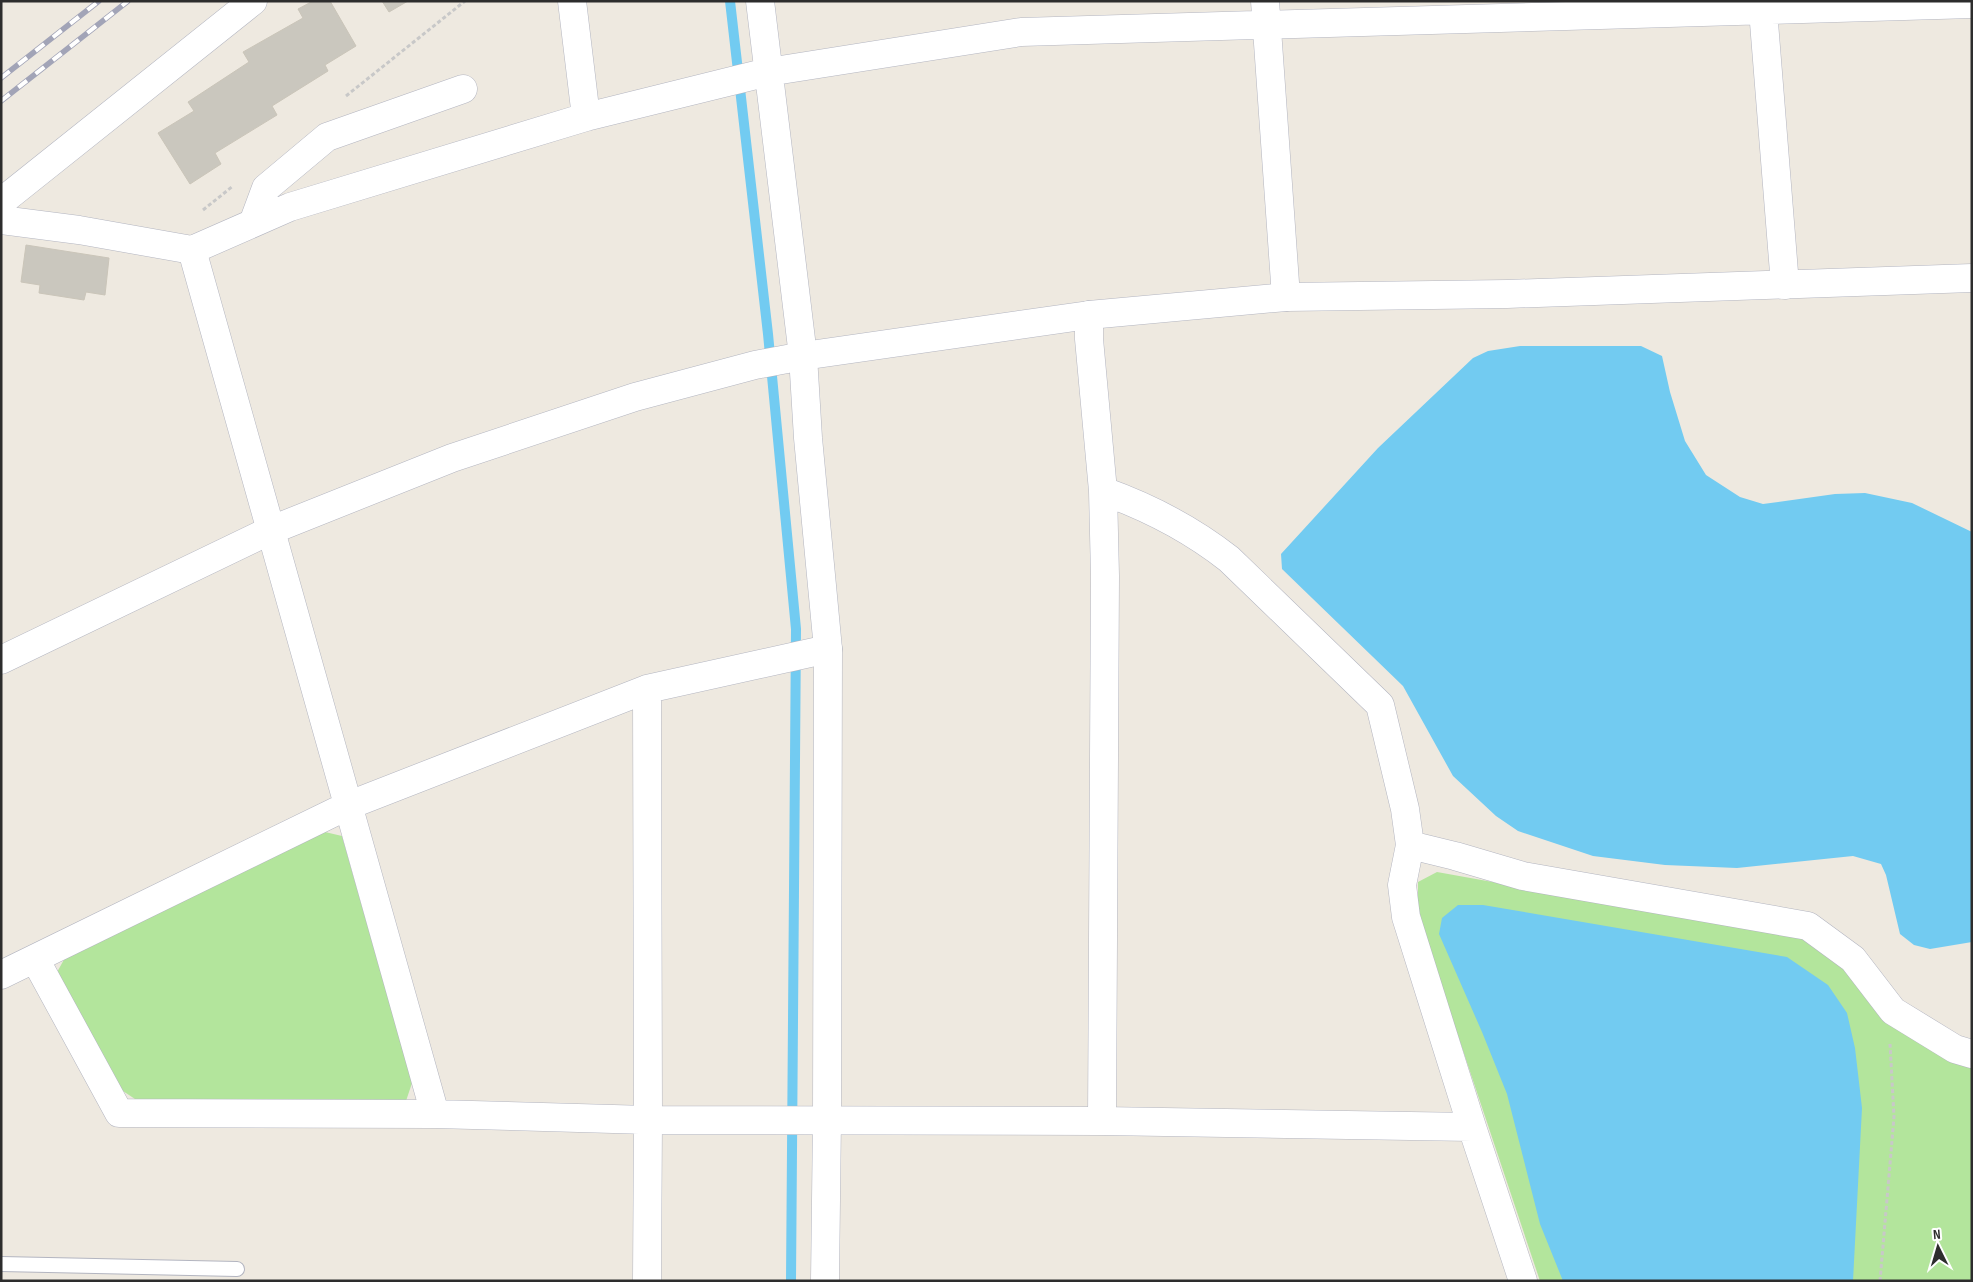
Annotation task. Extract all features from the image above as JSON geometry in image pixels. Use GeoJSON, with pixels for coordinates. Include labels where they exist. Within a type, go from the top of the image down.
{"type":"FeatureCollection","features":[{"type":"Feature","properties":{"kind":"street"},"geometry":{"type":"LineString","coordinates":[[1,202],[253,1]]}},
{"type":"Feature","properties":{"kind":"street"},"geometry":{"type":"LineString","coordinates":[[572,1],[586,118]]}},
{"type":"Feature","properties":{"kind":"street"},"geometry":{"type":"LineString","coordinates":[[760,1],[761,74],[808,438],[808,654],[827,1119],[825,1281]]}},
{"type":"Feature","properties":{"kind":"street"},"geometry":{"type":"LineString","coordinates":[[1,220],[79,230],[192,250],[290,207],[586,118],[727,81],[761,74],[1021,32],[1266,13],[1648,8],[1763,10],[1972,4]]}},
{"type":"Feature","properties":{"kind":"street"},"geometry":{"type":"LineString","coordinates":[[1763,10],[1785,285]]}},
{"type":"Feature","properties":{"kind":"street"},"geometry":{"type":"LineString","coordinates":[[1266,13],[1286,297]]}},
{"type":"Feature","properties":{"kind":"street"},"geometry":{"type":"LineString","coordinates":[[253,223],[266,188],[328,137],[463,89]]}},
{"type":"Feature","properties":{"kind":"street"},"geometry":{"type":"LineString","coordinates":[[192,250],[435,1114]]}},
{"type":"Feature","properties":{"kind":"street"},"geometry":{"type":"LineString","coordinates":[[1,660],[270,531],[471,452],[635,397],[755,365],[798,357],[1089,315],[1286,297],[1517,293],[1972,278]]}},
{"type":"Feature","properties":{"kind":"street"},"geometry":{"type":"LineString","coordinates":[[1089,315],[1089,339],[1103,491],[1106,576],[1102,1121]]}},
{"type":"Feature","properties":{"kind":"street"},"geometry":{"type":"LineString","coordinates":[[1103,491],[1130,501],[1206,541],[1230,559],[1380,705],[1405,809],[1410,845],[1402,885],[1406,917],[1522,1281]]}},
{"type":"Feature","properties":{"kind":"street"},"geometry":{"type":"LineString","coordinates":[[1,975],[347,806],[647,689],[808,654]]}},
{"type":"Feature","properties":{"kind":"street"},"geometry":{"type":"LineString","coordinates":[[646,1281],[648,1120],[647,689]]}},
{"type":"Feature","properties":{"kind":"street"},"geometry":{"type":"LineString","coordinates":[[1410,845],[1523,876],[1808,926],[1853,959],[1893,1011],[1955,1049],[1972,1054]]}},
{"type":"Feature","properties":{"kind":"street"},"geometry":{"type":"LineString","coordinates":[[35,958],[119,1113],[435,1114],[648,1120],[1102,1121],[1472,1127]]}},
{"type":"Feature","properties":{"kind":"lane"},"geometry":{"type":"LineString","coordinates":[[1,1264],[237,1269]]}},
{"type":"Feature","properties":{"kind":"path"},"geometry":{"type":"LineString","coordinates":[[1880,1281],[1894,1117],[1889,1028],[1893,1011]]}},
{"type":"Feature","properties":{"kind":"green space"},"geometry":{"type":"Polygon","coordinates":[[[325,832],[342,836],[412,1083],[406,1101],[135,1099],[120,1089],[56,974],[66,956],[325,832]]]}},
{"type":"Feature","properties":{"kind":"green space"},"geometry":{"type":"Polygon","coordinates":[[[1437,872],[1807,938],[1972,1066],[1972,1281],[1540,1281],[1418,916],[1418,882],[1437,872]]]}},
{"type":"Feature","properties":{"kind":"water"},"geometry":{"type":"Polygon","coordinates":[[[1520,346],[1641,346],[1662,356],[1670,392],[1685,441],[1706,475],[1740,497],[1763,504],[1835,494],[1865,493],[1912,503],[1972,532],[1972,942],[1930,949],[1914,945],[1900,934],[1886,875],[1881,864],[1853,856],[1737,868],[1665,865],[1593,856],[1518,831],[1496,816],[1453,776],[1403,686],[1282,569],[1281,554],[1378,448],[1473,358],[1488,351],[1520,346]]]}},
{"type":"Feature","properties":{"kind":"water"},"geometry":{"type":"Polygon","coordinates":[[[1458,905],[1483,905],[1787,957],[1828,985],[1847,1013],[1855,1048],[1862,1108],[1853,1281],[1563,1281],[1540,1224],[1507,1094],[1439,934],[1442,918],[1458,905]]]}},
{"type":"Feature","properties":{"kind":"building"},"geometry":{"type":"Polygon","coordinates":[[[313,1],[330,1],[356,46],[325,65],[328,71],[272,106],[277,115],[215,153],[221,164],[190,184],[158,133],[194,111],[188,102],[249,62],[243,52],[303,18],[298,9],[313,1]]]}},
{"type":"Feature","properties":{"kind":"building"},"geometry":{"type":"Polygon","coordinates":[[[382,1],[408,1],[389,12],[382,1]]]}},
{"type":"Feature","properties":{"kind":"building"},"geometry":{"type":"Polygon","coordinates":[[[26,245],[109,258],[105,295],[86,292],[84,300],[39,293],[40,285],[21,282],[26,245]]]}},
{"type":"Feature","properties":{"kind":"waterway"},"geometry":{"type":"LineString","coordinates":[[730,1],[768,334],[796,629],[791,1281]]}},
{"type":"Feature","properties":{"kind":"railway"},"geometry":{"type":"LineString","coordinates":[[1,78],[99,1]]}},
{"type":"Feature","properties":{"kind":"railway"},"geometry":{"type":"LineString","coordinates":[[1,101],[128,1]]}}]}
